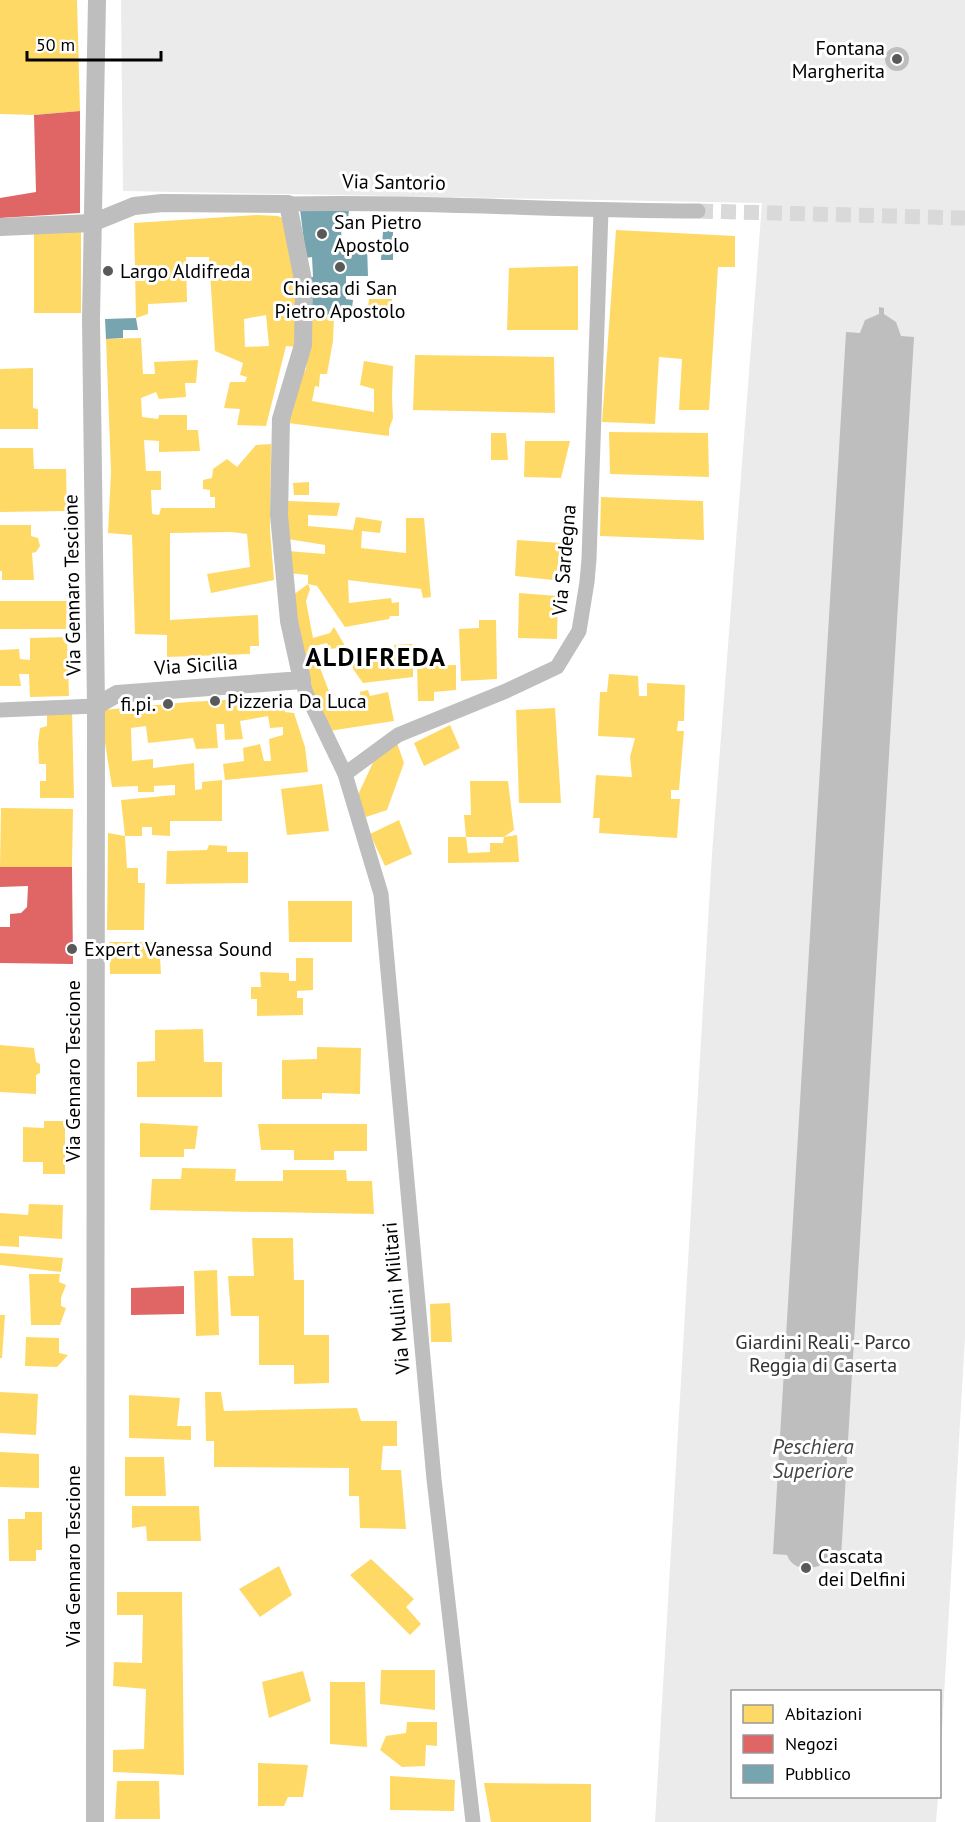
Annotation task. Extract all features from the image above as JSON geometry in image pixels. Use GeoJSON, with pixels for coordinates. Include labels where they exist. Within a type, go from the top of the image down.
{"type":"FeatureCollection","features":[{"type":"Feature","properties":{"kind":"street"},"geometry":{"type":"LineString","coordinates":[[92,223],[97,0]]}},
{"type":"Feature","properties":{"kind":"street","name":"Via Santorio"},"geometry":{"type":"LineString","coordinates":[[0,227],[92,223],[134,206],[162,203],[355,204],[601,211],[698,211]]}},
{"type":"Feature","properties":{"kind":"street"},"geometry":{"type":"LineString","coordinates":[[288,204],[304,285],[303,345],[281,419],[279,515],[289,621],[302,680]]}},
{"type":"Feature","properties":{"kind":"street","name":"Via Sardegna"},"geometry":{"type":"LineString","coordinates":[[345,774],[398,735],[507,691],[557,667],[579,631],[589,559],[601,211]]}},
{"type":"Feature","properties":{"kind":"street","name":"Via Gennaro Tescione"},"geometry":{"type":"LineString","coordinates":[[92,223],[96,706],[95,1822]]}},
{"type":"Feature","properties":{"kind":"street","name":"Via Sicilia"},"geometry":{"type":"LineString","coordinates":[[96,706],[117,694],[302,680]]}},
{"type":"Feature","properties":{"kind":"street","name":"Via Mulini Militari"},"geometry":{"type":"LineString","coordinates":[[302,680],[345,774],[381,894],[434,1479],[472,1822]]}},
{"type":"Feature","properties":{"kind":"street"},"geometry":{"type":"LineString","coordinates":[[0,710],[96,706]]}},
{"type":"Feature","properties":{"kind":"green space","name":"Giardini Reali - Parco Reggia di Caserta"},"geometry":{"type":"Polygon","coordinates":[[[121,0],[965,0],[965,1338],[941,1747],[941,1690],[731,1690],[731,1798],[938,1798],[936,1822],[655,1822],[712,854],[762,203],[123,191],[121,0]]]}},
{"type":"Feature","properties":{"kind":"water"},"geometry":{"type":"Polygon","coordinates":[[[897,47],[906,50],[909,59],[906,68],[897,71],[888,68],[885,59],[888,50],[897,47]]]}},
{"type":"Feature","properties":{"kind":"water","name":"Peschiera Superiore"},"geometry":{"type":"Polygon","coordinates":[[[879,307],[884,308],[884,314],[896,322],[901,336],[914,337],[841,1558],[827,1557],[819,1566],[804,1568],[792,1563],[787,1555],[773,1554],[846,332],[860,333],[865,320],[879,314],[879,307]]]}},
{"type":"Feature","properties":{"kind":"building: Abitazioni"},"geometry":{"type":"Polygon","coordinates":[[[0,0],[77,0],[80,111],[34,115],[0,114],[0,0]]]}},
{"type":"Feature","properties":{"kind":"building: Abitazioni"},"geometry":{"type":"Polygon","coordinates":[[[257,215],[278,216],[287,220],[298,285],[298,347],[286,346],[266,426],[237,425],[240,409],[224,408],[230,382],[245,382],[247,377],[240,375],[243,363],[215,351],[209,257],[186,257],[187,302],[148,304],[148,314],[136,318],[134,223],[257,215]],[[266,315],[244,319],[245,347],[269,346],[266,315]]]}},
{"type":"Feature","properties":{"kind":"building: Abitazioni"},"geometry":{"type":"Polygon","coordinates":[[[81,229],[81,313],[34,313],[34,232],[81,229]]]}},
{"type":"Feature","properties":{"kind":"building: Abitazioni"},"geometry":{"type":"Polygon","coordinates":[[[616,230],[735,236],[735,267],[718,267],[709,410],[679,410],[682,359],[659,357],[655,424],[602,422],[616,230]]]}},
{"type":"Feature","properties":{"kind":"building: Abitazioni"},"geometry":{"type":"Polygon","coordinates":[[[578,266],[578,330],[507,330],[509,268],[578,266]]]}},
{"type":"Feature","properties":{"kind":"building: Abitazioni"},"geometry":{"type":"Polygon","coordinates":[[[369,299],[392,299],[391,316],[367,316],[369,299]]]}},
{"type":"Feature","properties":{"kind":"building: Abitazioni"},"geometry":{"type":"Polygon","coordinates":[[[311,314],[334,316],[333,341],[327,374],[320,374],[319,387],[315,386],[312,401],[374,412],[374,389],[360,385],[364,361],[393,366],[393,418],[389,436],[288,423],[299,382],[306,369],[311,314]]]}},
{"type":"Feature","properties":{"kind":"building: Abitazioni"},"geometry":{"type":"Polygon","coordinates":[[[141,338],[143,374],[155,374],[154,362],[198,360],[196,383],[185,383],[186,397],[159,399],[156,392],[141,398],[142,417],[158,419],[159,415],[187,415],[187,430],[198,430],[200,451],[159,452],[159,441],[144,440],[146,471],[161,471],[161,490],[151,490],[152,514],[159,515],[161,508],[215,508],[215,497],[210,497],[210,490],[203,489],[203,480],[212,478],[213,469],[227,459],[237,467],[256,445],[271,444],[270,530],[274,580],[211,593],[207,574],[250,567],[247,534],[170,533],[170,620],[258,615],[259,646],[250,646],[250,654],[167,657],[167,635],[135,634],[132,535],[108,533],[111,472],[106,339],[141,338]]]}},
{"type":"Feature","properties":{"kind":"building: Abitazioni"},"geometry":{"type":"Polygon","coordinates":[[[415,355],[554,357],[555,413],[413,410],[415,355]]]}},
{"type":"Feature","properties":{"kind":"building: Abitazioni"},"geometry":{"type":"Polygon","coordinates":[[[33,368],[33,408],[38,409],[38,429],[0,429],[0,369],[33,368]]]}},
{"type":"Feature","properties":{"kind":"building: Abitazioni"},"geometry":{"type":"Polygon","coordinates":[[[609,432],[708,433],[709,477],[610,474],[609,432]]]}},
{"type":"Feature","properties":{"kind":"building: Abitazioni"},"geometry":{"type":"Polygon","coordinates":[[[491,433],[506,433],[508,460],[491,460],[491,433]]]}},
{"type":"Feature","properties":{"kind":"building: Abitazioni"},"geometry":{"type":"Polygon","coordinates":[[[525,441],[570,441],[561,478],[524,477],[525,441]]]}},
{"type":"Feature","properties":{"kind":"building: Abitazioni"},"geometry":{"type":"Polygon","coordinates":[[[0,448],[33,448],[34,469],[66,469],[67,511],[0,512],[0,448]]]}},
{"type":"Feature","properties":{"kind":"building: Abitazioni"},"geometry":{"type":"Polygon","coordinates":[[[309,482],[309,495],[294,495],[293,483],[309,482]]]}},
{"type":"Feature","properties":{"kind":"building: Abitazioni"},"geometry":{"type":"Polygon","coordinates":[[[601,497],[703,501],[704,540],[600,536],[601,497]]]}},
{"type":"Feature","properties":{"kind":"building: Abitazioni"},"geometry":{"type":"Polygon","coordinates":[[[288,501],[340,503],[337,516],[308,515],[308,526],[353,530],[356,517],[382,521],[380,533],[362,531],[361,548],[406,553],[406,518],[424,518],[431,597],[423,598],[421,589],[348,580],[349,603],[391,598],[392,603],[399,602],[399,616],[345,627],[317,586],[308,584],[308,575],[288,573],[288,551],[325,554],[325,545],[288,539],[288,501]]]}},
{"type":"Feature","properties":{"kind":"building: Abitazioni"},"geometry":{"type":"Polygon","coordinates":[[[0,525],[31,525],[31,536],[38,538],[40,546],[36,552],[32,553],[34,580],[2,580],[0,525]]]}},
{"type":"Feature","properties":{"kind":"building: Abitazioni"},"geometry":{"type":"Polygon","coordinates":[[[517,540],[561,543],[563,581],[515,576],[517,540]]]}},
{"type":"Feature","properties":{"kind":"building: Abitazioni"},"geometry":{"type":"Polygon","coordinates":[[[308,584],[310,589],[306,601],[313,638],[330,633],[334,627],[348,651],[338,654],[337,648],[330,649],[327,643],[315,646],[317,655],[302,660],[293,595],[308,584]]]}},
{"type":"Feature","properties":{"kind":"building: Abitazioni"},"geometry":{"type":"Polygon","coordinates":[[[519,593],[558,596],[557,639],[518,638],[519,593]]]}},
{"type":"Feature","properties":{"kind":"building: Abitazioni"},"geometry":{"type":"Polygon","coordinates":[[[0,601],[67,601],[66,629],[0,629],[0,601]]]}},
{"type":"Feature","properties":{"kind":"building: Abitazioni"},"geometry":{"type":"Polygon","coordinates":[[[479,620],[496,620],[497,679],[461,681],[459,629],[479,628],[479,620]]]}},
{"type":"Feature","properties":{"kind":"building: Abitazioni"},"geometry":{"type":"Polygon","coordinates":[[[67,637],[69,696],[30,697],[29,674],[19,674],[21,686],[0,686],[0,650],[19,649],[20,659],[30,660],[30,638],[67,637]]]}},
{"type":"Feature","properties":{"kind":"building: Abitazioni"},"geometry":{"type":"Polygon","coordinates":[[[412,644],[415,655],[396,655],[394,645],[412,644]]]}},
{"type":"Feature","properties":{"kind":"building: Abitazioni"},"geometry":{"type":"Polygon","coordinates":[[[396,655],[398,667],[413,666],[413,677],[363,683],[353,669],[352,660],[396,655]]]}},
{"type":"Feature","properties":{"kind":"building: Abitazioni"},"geometry":{"type":"Polygon","coordinates":[[[317,660],[335,707],[361,701],[360,692],[368,690],[370,696],[388,692],[394,721],[329,731],[303,665],[317,660]]]}},
{"type":"Feature","properties":{"kind":"building: Abitazioni"},"geometry":{"type":"Polygon","coordinates":[[[456,665],[456,690],[434,692],[434,701],[418,701],[417,666],[456,665]]]}},
{"type":"Feature","properties":{"kind":"building: Abitazioni"},"geometry":{"type":"Polygon","coordinates":[[[609,674],[638,676],[639,696],[647,696],[647,683],[685,685],[684,721],[678,721],[677,731],[684,731],[679,790],[671,790],[671,799],[680,799],[677,838],[599,833],[600,818],[593,818],[596,775],[632,777],[630,757],[635,738],[598,736],[600,692],[607,692],[609,674]]]}},
{"type":"Feature","properties":{"kind":"building: Abitazioni"},"geometry":{"type":"Polygon","coordinates":[[[281,697],[285,712],[294,713],[305,747],[308,772],[225,780],[223,764],[244,761],[243,748],[260,744],[264,761],[271,761],[269,739],[283,735],[283,727],[270,728],[268,716],[240,721],[243,739],[225,740],[224,724],[216,724],[218,748],[196,749],[193,738],[148,743],[146,726],[131,728],[132,761],[153,759],[153,768],[194,763],[195,790],[202,789],[202,782],[222,780],[222,821],[170,821],[170,836],[152,835],[152,827],[142,827],[142,836],[125,836],[121,800],[175,795],[175,785],[154,786],[154,792],[138,792],[138,786],[112,787],[103,730],[103,710],[281,697]]]}},
{"type":"Feature","properties":{"kind":"building: Abitazioni"},"geometry":{"type":"Polygon","coordinates":[[[555,708],[561,803],[519,803],[516,710],[555,708]]]}},
{"type":"Feature","properties":{"kind":"building: Abitazioni"},"geometry":{"type":"Polygon","coordinates":[[[72,711],[74,798],[40,798],[40,781],[46,781],[46,764],[39,764],[40,728],[47,726],[47,714],[72,711]]]}},
{"type":"Feature","properties":{"kind":"building: Abitazioni"},"geometry":{"type":"Polygon","coordinates":[[[450,725],[460,748],[424,766],[414,743],[450,725]]]}},
{"type":"Feature","properties":{"kind":"building: Abitazioni"},"geometry":{"type":"Polygon","coordinates":[[[397,743],[404,763],[387,810],[366,817],[357,797],[376,756],[397,743]]]}},
{"type":"Feature","properties":{"kind":"building: Abitazioni"},"geometry":{"type":"Polygon","coordinates":[[[470,781],[508,781],[514,830],[504,837],[466,837],[464,815],[471,815],[470,781]]]}},
{"type":"Feature","properties":{"kind":"building: Abitazioni"},"geometry":{"type":"Polygon","coordinates":[[[322,784],[329,831],[287,835],[281,789],[322,784]]]}},
{"type":"Feature","properties":{"kind":"building: Abitazioni"},"geometry":{"type":"Polygon","coordinates":[[[1,808],[73,809],[72,867],[0,867],[1,808]]]}},
{"type":"Feature","properties":{"kind":"building: Abitazioni"},"geometry":{"type":"Polygon","coordinates":[[[399,820],[412,854],[385,866],[370,834],[399,820]]]}},
{"type":"Feature","properties":{"kind":"building: Abitazioni"},"geometry":{"type":"Polygon","coordinates":[[[108,833],[125,836],[127,868],[138,868],[138,883],[145,883],[144,930],[107,930],[108,833]]]}},
{"type":"Feature","properties":{"kind":"building: Abitazioni"},"geometry":{"type":"Polygon","coordinates":[[[517,835],[519,862],[448,863],[448,837],[466,837],[468,853],[490,852],[490,843],[503,843],[504,837],[517,835]]]}},
{"type":"Feature","properties":{"kind":"building: Abitazioni"},"geometry":{"type":"Polygon","coordinates":[[[209,845],[227,846],[227,852],[248,852],[248,883],[166,884],[167,851],[207,850],[209,845]]]}},
{"type":"Feature","properties":{"kind":"building: Abitazioni"},"geometry":{"type":"Polygon","coordinates":[[[288,901],[352,901],[352,942],[289,942],[288,901]]]}},
{"type":"Feature","properties":{"kind":"building: Abitazioni"},"geometry":{"type":"Polygon","coordinates":[[[109,942],[159,942],[161,974],[110,974],[109,942]]]}},
{"type":"Feature","properties":{"kind":"building: Abitazioni"},"geometry":{"type":"Polygon","coordinates":[[[296,958],[313,958],[313,990],[297,991],[297,998],[303,998],[303,1015],[257,1016],[257,999],[251,999],[251,987],[261,987],[260,972],[289,973],[289,981],[296,981],[296,958]]]}},
{"type":"Feature","properties":{"kind":"building: Abitazioni"},"geometry":{"type":"Polygon","coordinates":[[[203,1029],[204,1062],[222,1062],[222,1097],[137,1097],[137,1062],[155,1061],[155,1030],[203,1029]]]}},
{"type":"Feature","properties":{"kind":"building: Abitazioni"},"geometry":{"type":"Polygon","coordinates":[[[0,1045],[34,1048],[36,1062],[40,1064],[40,1073],[36,1075],[36,1094],[0,1092],[0,1045]]]}},
{"type":"Feature","properties":{"kind":"building: Abitazioni"},"geometry":{"type":"Polygon","coordinates":[[[317,1047],[361,1048],[360,1094],[322,1093],[322,1099],[282,1099],[282,1060],[317,1059],[317,1047]]]}},
{"type":"Feature","properties":{"kind":"building: Abitazioni"},"geometry":{"type":"Polygon","coordinates":[[[44,1121],[65,1121],[65,1174],[43,1174],[43,1162],[23,1162],[23,1127],[44,1128],[44,1121]]]}},
{"type":"Feature","properties":{"kind":"building: Abitazioni"},"geometry":{"type":"Polygon","coordinates":[[[140,1123],[198,1126],[195,1149],[184,1149],[184,1157],[140,1157],[140,1123]]]}},
{"type":"Feature","properties":{"kind":"building: Abitazioni"},"geometry":{"type":"Polygon","coordinates":[[[258,1124],[367,1124],[367,1151],[334,1151],[334,1160],[294,1160],[294,1150],[261,1150],[258,1124]]]}},
{"type":"Feature","properties":{"kind":"building: Abitazioni"},"geometry":{"type":"Polygon","coordinates":[[[182,1168],[236,1169],[235,1181],[283,1181],[283,1170],[346,1170],[347,1181],[372,1181],[374,1214],[150,1210],[152,1179],[181,1179],[182,1168]]]}},
{"type":"Feature","properties":{"kind":"building: Abitazioni"},"geometry":{"type":"Polygon","coordinates":[[[29,1204],[63,1205],[62,1239],[19,1236],[19,1247],[0,1246],[0,1213],[28,1215],[29,1204]]]}},
{"type":"Feature","properties":{"kind":"building: Abitazioni"},"geometry":{"type":"Polygon","coordinates":[[[252,1238],[293,1238],[294,1280],[304,1280],[304,1335],[329,1335],[329,1383],[294,1384],[294,1365],[259,1365],[259,1316],[231,1316],[228,1276],[254,1276],[252,1238]]]}},
{"type":"Feature","properties":{"kind":"building: Abitazioni"},"geometry":{"type":"Polygon","coordinates":[[[0,1253],[63,1258],[61,1272],[0,1265],[0,1253]]]}},
{"type":"Feature","properties":{"kind":"building: Abitazioni"},"geometry":{"type":"Polygon","coordinates":[[[217,1270],[219,1335],[196,1336],[194,1271],[217,1270]]]}},
{"type":"Feature","properties":{"kind":"building: Abitazioni"},"geometry":{"type":"Polygon","coordinates":[[[29,1274],[60,1274],[59,1282],[66,1285],[61,1298],[61,1306],[66,1308],[60,1325],[31,1325],[29,1274]]]}},
{"type":"Feature","properties":{"kind":"building: Abitazioni"},"geometry":{"type":"Polygon","coordinates":[[[450,1303],[452,1342],[431,1342],[430,1304],[450,1303]]]}},
{"type":"Feature","properties":{"kind":"building: Abitazioni"},"geometry":{"type":"Polygon","coordinates":[[[0,1315],[5,1315],[2,1358],[0,1358],[0,1315]]]}},
{"type":"Feature","properties":{"kind":"building: Abitazioni"},"geometry":{"type":"Polygon","coordinates":[[[26,1337],[59,1338],[59,1353],[68,1355],[57,1367],[25,1366],[26,1337]]]}},
{"type":"Feature","properties":{"kind":"building: Abitazioni"},"geometry":{"type":"Polygon","coordinates":[[[0,1392],[38,1394],[36,1435],[0,1433],[0,1392]]]}},
{"type":"Feature","properties":{"kind":"building: Abitazioni"},"geometry":{"type":"Polygon","coordinates":[[[205,1392],[221,1392],[224,1411],[357,1408],[361,1421],[397,1421],[397,1446],[383,1446],[381,1470],[401,1470],[406,1529],[360,1528],[359,1496],[349,1496],[349,1468],[214,1467],[214,1441],[206,1441],[205,1392]]]}},
{"type":"Feature","properties":{"kind":"building: Abitazioni"},"geometry":{"type":"Polygon","coordinates":[[[129,1395],[180,1398],[177,1426],[191,1426],[191,1440],[129,1438],[129,1395]]]}},
{"type":"Feature","properties":{"kind":"building: Abitazioni"},"geometry":{"type":"Polygon","coordinates":[[[0,1452],[39,1454],[39,1488],[0,1487],[0,1452]]]}},
{"type":"Feature","properties":{"kind":"building: Abitazioni"},"geometry":{"type":"Polygon","coordinates":[[[125,1457],[164,1457],[166,1496],[125,1496],[125,1457]]]}},
{"type":"Feature","properties":{"kind":"building: Abitazioni"},"geometry":{"type":"Polygon","coordinates":[[[132,1506],[199,1506],[201,1541],[147,1541],[146,1526],[132,1528],[132,1506]]]}},
{"type":"Feature","properties":{"kind":"building: Abitazioni"},"geometry":{"type":"Polygon","coordinates":[[[25,1512],[42,1512],[42,1550],[36,1550],[36,1561],[9,1561],[8,1519],[25,1519],[25,1512]]]}},
{"type":"Feature","properties":{"kind":"building: Abitazioni"},"geometry":{"type":"Polygon","coordinates":[[[371,1559],[414,1599],[406,1607],[421,1624],[410,1635],[350,1575],[371,1559]]]}},
{"type":"Feature","properties":{"kind":"building: Abitazioni"},"geometry":{"type":"Polygon","coordinates":[[[279,1566],[292,1595],[260,1617],[239,1589],[279,1566]]]}},
{"type":"Feature","properties":{"kind":"building: Abitazioni"},"geometry":{"type":"Polygon","coordinates":[[[117,1592],[182,1592],[184,1775],[113,1772],[113,1750],[144,1749],[146,1689],[113,1686],[114,1662],[142,1663],[143,1615],[117,1615],[117,1592]]]}},
{"type":"Feature","properties":{"kind":"building: Abitazioni"},"geometry":{"type":"Polygon","coordinates":[[[381,1670],[435,1670],[435,1710],[380,1704],[381,1670]]]}},
{"type":"Feature","properties":{"kind":"building: Abitazioni"},"geometry":{"type":"Polygon","coordinates":[[[303,1671],[311,1701],[269,1718],[262,1682],[303,1671]]]}},
{"type":"Feature","properties":{"kind":"building: Abitazioni"},"geometry":{"type":"Polygon","coordinates":[[[330,1682],[365,1682],[367,1747],[330,1744],[330,1682]]]}},
{"type":"Feature","properties":{"kind":"building: Abitazioni"},"geometry":{"type":"Polygon","coordinates":[[[407,1722],[437,1722],[437,1746],[426,1745],[425,1766],[402,1767],[380,1750],[386,1736],[406,1733],[407,1722]]]}},
{"type":"Feature","properties":{"kind":"building: Abitazioni"},"geometry":{"type":"Polygon","coordinates":[[[258,1763],[308,1765],[303,1797],[288,1797],[284,1806],[258,1806],[258,1763]]]}},
{"type":"Feature","properties":{"kind":"building: Abitazioni"},"geometry":{"type":"Polygon","coordinates":[[[390,1776],[455,1780],[454,1811],[390,1810],[390,1776]]]}},
{"type":"Feature","properties":{"kind":"building: Abitazioni"},"geometry":{"type":"Polygon","coordinates":[[[117,1781],[159,1781],[160,1819],[115,1819],[117,1781]]]}},
{"type":"Feature","properties":{"kind":"building: Abitazioni"},"geometry":{"type":"Polygon","coordinates":[[[484,1783],[591,1784],[591,1822],[491,1822],[484,1783]]]}},
{"type":"Feature","properties":{"kind":"building: Negozi"},"geometry":{"type":"Polygon","coordinates":[[[80,111],[80,213],[0,218],[0,198],[36,192],[34,115],[80,111]]]}},
{"type":"Feature","properties":{"kind":"building: Negozi"},"geometry":{"type":"Polygon","coordinates":[[[0,867],[72,867],[73,964],[0,963],[0,927],[10,927],[10,914],[21,913],[27,907],[28,886],[0,887],[0,867]]]}},
{"type":"Feature","properties":{"kind":"building: Negozi"},"geometry":{"type":"Polygon","coordinates":[[[184,1286],[184,1314],[131,1315],[131,1288],[184,1286]]]}},
{"type":"Feature","properties":{"kind":"building: Pubblico"},"geometry":{"type":"Polygon","coordinates":[[[300,209],[349,209],[348,221],[340,223],[343,247],[367,246],[368,276],[346,276],[346,299],[353,300],[351,316],[311,314],[308,277],[313,277],[312,257],[306,258],[300,209]]]}},
{"type":"Feature","properties":{"kind":"building: Pubblico"},"geometry":{"type":"Polygon","coordinates":[[[383,231],[393,231],[393,260],[381,260],[383,231]]]}},
{"type":"Feature","properties":{"kind":"building: Pubblico"},"geometry":{"type":"Polygon","coordinates":[[[136,318],[138,330],[123,330],[123,338],[106,339],[105,319],[136,318]]]}},
{"type":"Feature","properties":{"kind":"tunnel"},"geometry":{"type":"LineString","coordinates":[[698,211],[965,218]]}},
{"type":"Feature","properties":{"kind":"place","name":"Fontana Margherita"},"geometry":{"type":"Point","coordinates":[897,59]}},
{"type":"Feature","properties":{"kind":"place","name":"San Pietro Apostolo"},"geometry":{"type":"Point","coordinates":[322,234]}},
{"type":"Feature","properties":{"kind":"place","name":"Chiesa di San Pietro Apostolo"},"geometry":{"type":"Point","coordinates":[340,267]}},
{"type":"Feature","properties":{"kind":"place","name":"Largo Aldifreda"},"geometry":{"type":"Point","coordinates":[108,271]}},
{"type":"Feature","properties":{"kind":"place","name":"Pizzeria Da Luca"},"geometry":{"type":"Point","coordinates":[215,701]}},
{"type":"Feature","properties":{"kind":"place","name":"fi.pi."},"geometry":{"type":"Point","coordinates":[168,704]}},
{"type":"Feature","properties":{"kind":"place","name":"Expert Vanessa Sound"},"geometry":{"type":"Point","coordinates":[72,949]}},
{"type":"Feature","properties":{"kind":"place","name":"Cascata dei Delfini"},"geometry":{"type":"Point","coordinates":[806,1568]}},
{"type":"Feature","properties":{"kind":"district","name":"ALDIFREDA"},"geometry":{"type":"Point","coordinates":[376,657]}}]}
